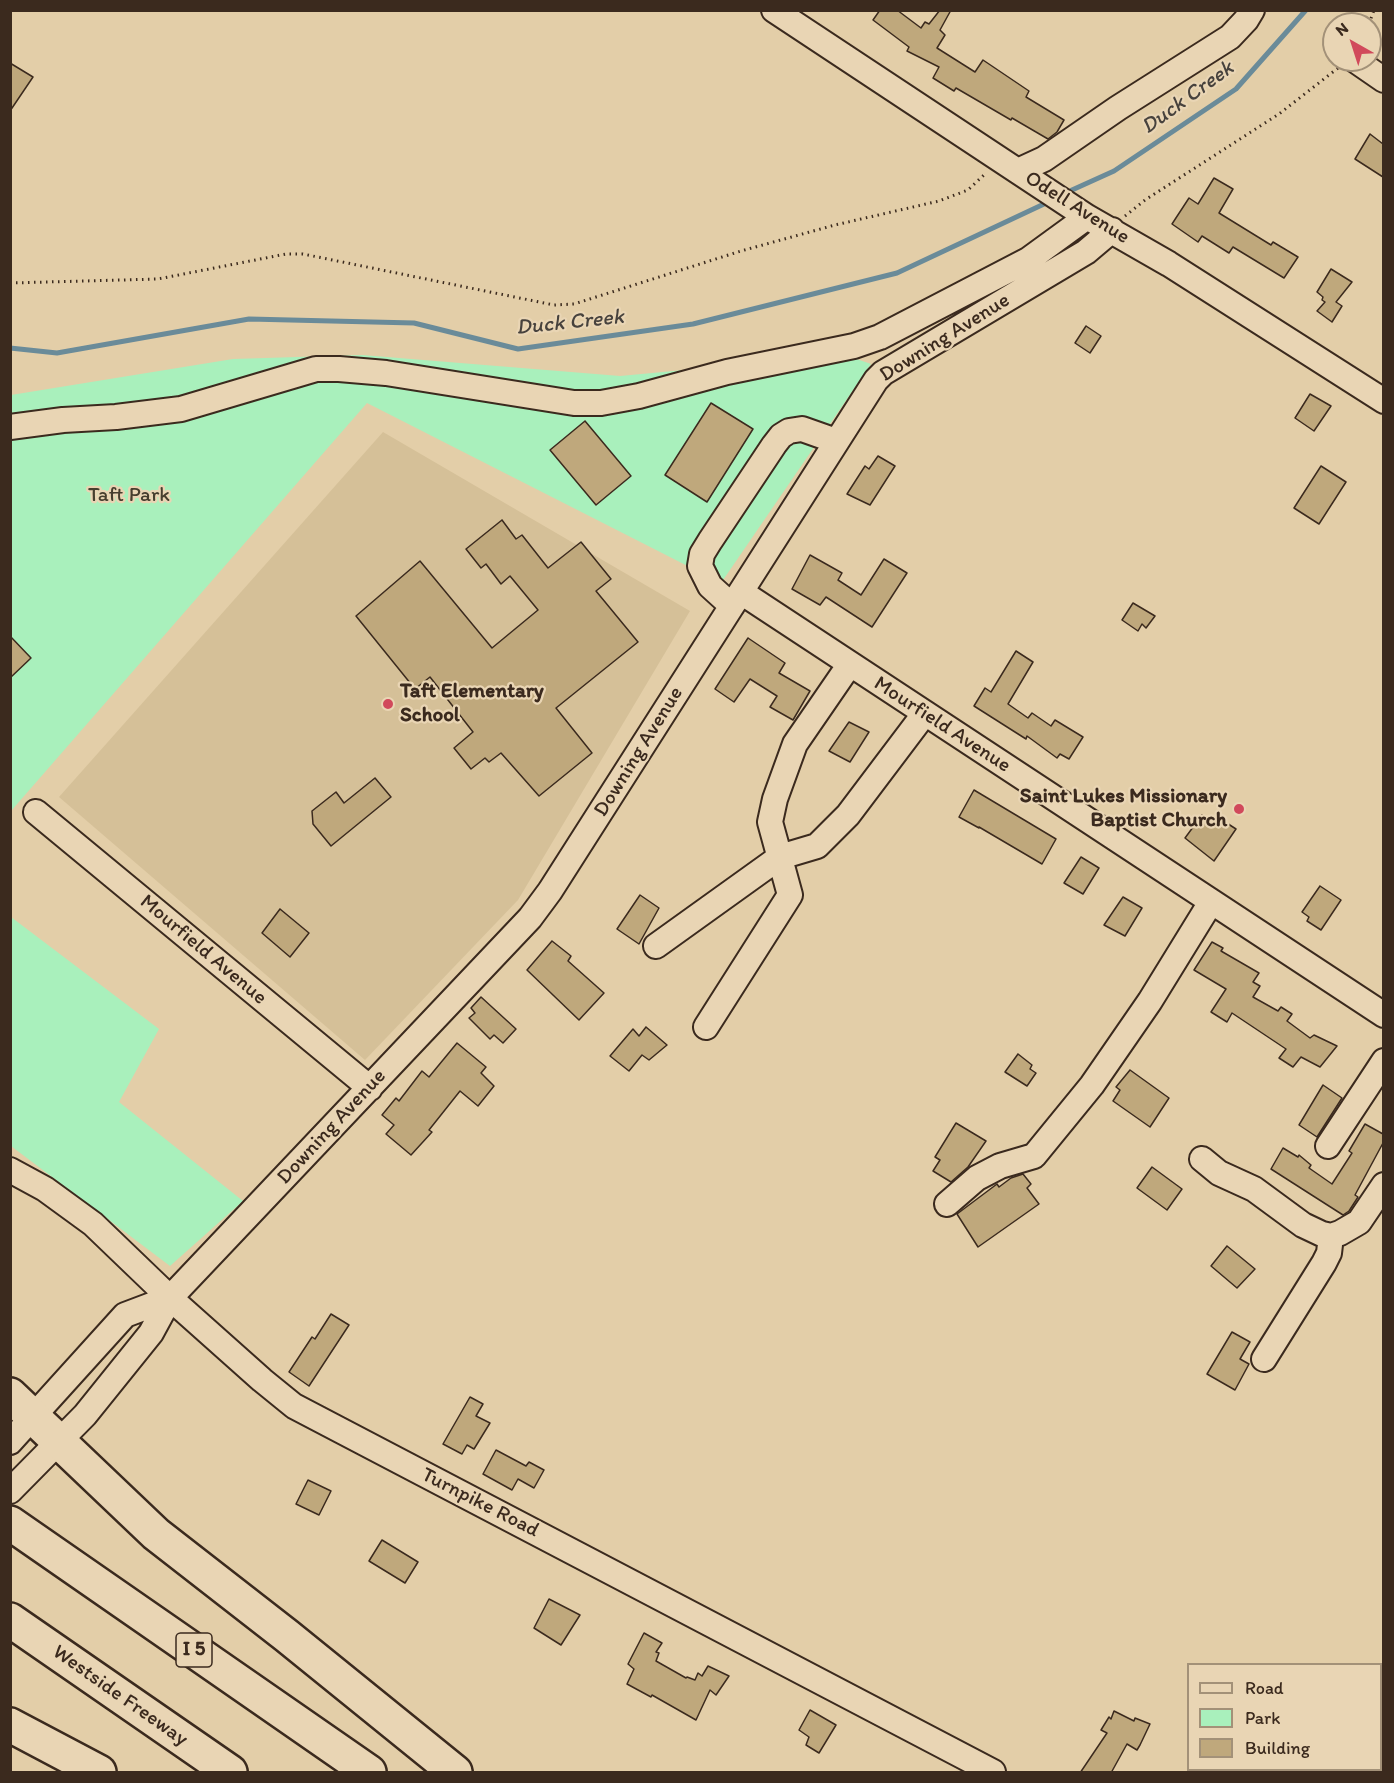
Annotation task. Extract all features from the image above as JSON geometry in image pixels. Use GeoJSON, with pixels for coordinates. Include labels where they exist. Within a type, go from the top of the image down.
{"type":"FeatureCollection","features":[{"type":"Feature","properties":{"kind":"highway"},"geometry":{"type":"LineString","coordinates":[[10,1395],[156,1534],[288,1636],[455,1773]]}},
{"type":"Feature","properties":{"kind":"highway","name":"I 5"},"geometry":{"type":"LineString","coordinates":[[15,1525],[369,1773]]}},
{"type":"Feature","properties":{"kind":"highway","name":"Westside Freeway"},"geometry":{"type":"LineString","coordinates":[[10,1620],[230,1773]]}},
{"type":"Feature","properties":{"kind":"highway"},"geometry":{"type":"LineString","coordinates":[[10,1725],[99,1773]]}},
{"type":"Feature","properties":{"kind":"street","name":"Odell Avenue"},"geometry":{"type":"LineString","coordinates":[[774,10],[1087,217],[1169,264],[1383,401]]}},
{"type":"Feature","properties":{"kind":"street"},"geometry":{"type":"LineString","coordinates":[[1010,165],[1044,159],[1118,108],[1230,37],[1252,10]]}},
{"type":"Feature","properties":{"kind":"street"},"geometry":{"type":"LineString","coordinates":[[1365,72],[1383,80]]}},
{"type":"Feature","properties":{"kind":"street"},"geometry":{"type":"LineString","coordinates":[[10,427],[181,409],[316,369],[387,373],[574,403],[601,403],[639,396],[727,372],[854,346],[880,337],[1028,260],[1087,217]]}},
{"type":"Feature","properties":{"kind":"street","name":"Downing Avenue"},"geometry":{"type":"LineString","coordinates":[[10,1491],[85,1415],[151,1333],[170,1298],[530,918],[556,881],[876,380],[883,373],[1086,252],[1112,230]]}},
{"type":"Feature","properties":{"kind":"street","name":"Mourfield Avenue"},"geometry":{"type":"LineString","coordinates":[[836,441],[802,429],[789,431],[774,445],[702,554],[700,566],[710,586],[850,664],[1383,1015]]}},
{"type":"Feature","properties":{"kind":"street"},"geometry":{"type":"LineString","coordinates":[[706,1027],[790,895],[770,822],[779,788],[795,744],[850,664]]}},
{"type":"Feature","properties":{"kind":"street"},"geometry":{"type":"LineString","coordinates":[[656,946],[780,857],[817,846],[848,815],[925,713]]}},
{"type":"Feature","properties":{"kind":"street","name":"Mourfield Avenue"},"geometry":{"type":"LineString","coordinates":[[36,812],[369,1088]]}},
{"type":"Feature","properties":{"kind":"street"},"geometry":{"type":"LineString","coordinates":[[946,1204],[977,1178],[1000,1166],[1034,1156],[1092,1085],[1150,1001],[1211,902]]}},
{"type":"Feature","properties":{"kind":"street"},"geometry":{"type":"LineString","coordinates":[[1328,1146],[1383,1061]]}},
{"type":"Feature","properties":{"kind":"street"},"geometry":{"type":"LineString","coordinates":[[1202,1159],[1219,1173],[1254,1188],[1303,1225],[1331,1236],[1359,1222],[1383,1185]]}},
{"type":"Feature","properties":{"kind":"street","name":"Turnpike Road"},"geometry":{"type":"LineString","coordinates":[[10,1170],[45,1189],[93,1224],[170,1298],[294,1406],[993,1773]]}},
{"type":"Feature","properties":{"kind":"street"},"geometry":{"type":"LineString","coordinates":[[1264,1359],[1324,1263],[1329,1253],[1331,1236]]}},
{"type":"Feature","properties":{"kind":"street","name":"Downing Avenue"},"geometry":{"type":"LineString","coordinates":[[10,1442],[125,1315],[170,1298]]}},
{"type":"Feature","properties":{"kind":"path"},"geometry":{"type":"LineString","coordinates":[[1112,230],[1144,200],[1279,114],[1336,72]]}},
{"type":"Feature","properties":{"kind":"path"},"geometry":{"type":"LineString","coordinates":[[10,283],[158,279],[286,254],[303,254],[554,305],[574,304],[752,248],[835,225],[939,201],[968,190],[1010,165]]}},
{"type":"Feature","properties":{"kind":"shaded area","name":"Taft Elementary School"},"geometry":{"type":"Polygon","coordinates":[[[383,432],[690,611],[518,900],[365,1060],[59,797],[383,432]]]}},
{"type":"Feature","properties":{"kind":"green space","name":"Taft Park"},"geometry":{"type":"Polygon","coordinates":[[[362,355],[620,376],[845,355],[871,364],[721,583],[367,403],[11,811],[11,395],[233,359],[362,355]]]}},
{"type":"Feature","properties":{"kind":"green space"},"geometry":{"type":"Polygon","coordinates":[[[11,917],[159,1029],[119,1102],[243,1201],[170,1266],[11,1146],[11,917]]]}},
{"type":"Feature","properties":{"kind":"building"},"geometry":{"type":"Polygon","coordinates":[[[880,10],[897,10],[921,28],[925,22],[929,24],[940,10],[951,10],[940,30],[945,35],[937,48],[975,72],[983,60],[1029,91],[1026,97],[1064,120],[1057,132],[1048,139],[956,88],[954,91],[933,78],[939,67],[907,51],[909,47],[873,20],[880,10]]]}},
{"type":"Feature","properties":{"kind":"building"},"geometry":{"type":"Polygon","coordinates":[[[10,63],[33,77],[10,111],[10,63]]]}},
{"type":"Feature","properties":{"kind":"building"},"geometry":{"type":"Polygon","coordinates":[[[1370,134],[1383,144],[1383,177],[1355,159],[1370,134]]]}},
{"type":"Feature","properties":{"kind":"building"},"geometry":{"type":"Polygon","coordinates":[[[1214,178],[1233,189],[1219,213],[1271,245],[1273,242],[1298,257],[1284,278],[1233,247],[1229,253],[1202,236],[1198,242],[1172,224],[1189,198],[1198,204],[1214,178]]]}},
{"type":"Feature","properties":{"kind":"building"},"geometry":{"type":"Polygon","coordinates":[[[1331,269],[1352,282],[1336,302],[1342,306],[1332,322],[1317,311],[1325,302],[1317,292],[1331,269]]]}},
{"type":"Feature","properties":{"kind":"building"},"geometry":{"type":"Polygon","coordinates":[[[1086,326],[1101,336],[1090,353],[1075,343],[1086,326]]]}},
{"type":"Feature","properties":{"kind":"building"},"geometry":{"type":"Polygon","coordinates":[[[1310,394],[1331,406],[1314,431],[1295,418],[1310,394]]]}},
{"type":"Feature","properties":{"kind":"building"},"geometry":{"type":"Polygon","coordinates":[[[711,403],[753,429],[707,502],[665,475],[711,403]]]}},
{"type":"Feature","properties":{"kind":"building"},"geometry":{"type":"Polygon","coordinates":[[[585,421],[631,476],[596,505],[550,450],[585,421]]]}},
{"type":"Feature","properties":{"kind":"building"},"geometry":{"type":"Polygon","coordinates":[[[878,456],[895,466],[870,505],[847,494],[865,466],[869,469],[878,456]]]}},
{"type":"Feature","properties":{"kind":"building"},"geometry":{"type":"Polygon","coordinates":[[[1321,466],[1346,482],[1319,524],[1294,508],[1321,466]]]}},
{"type":"Feature","properties":{"kind":"building"},"geometry":{"type":"Polygon","coordinates":[[[502,520],[516,539],[522,535],[548,568],[581,542],[611,579],[596,591],[638,642],[556,708],[592,753],[539,796],[501,753],[489,762],[485,758],[471,769],[454,748],[473,732],[430,677],[415,689],[356,616],[420,561],[492,648],[538,610],[510,576],[501,584],[486,564],[481,568],[466,549],[502,520]]]}},
{"type":"Feature","properties":{"kind":"building"},"geometry":{"type":"Polygon","coordinates":[[[810,555],[842,573],[838,580],[861,595],[884,559],[907,573],[872,627],[826,597],[820,605],[792,589],[810,555]]]}},
{"type":"Feature","properties":{"kind":"building"},"geometry":{"type":"Polygon","coordinates":[[[1133,603],[1155,616],[1146,628],[1142,624],[1138,631],[1122,620],[1133,603]]]}},
{"type":"Feature","properties":{"kind":"building"},"geometry":{"type":"Polygon","coordinates":[[[10,636],[31,658],[10,678],[10,636]]]}},
{"type":"Feature","properties":{"kind":"building"},"geometry":{"type":"Polygon","coordinates":[[[748,638],[785,663],[779,673],[810,691],[793,720],[770,707],[777,696],[750,679],[734,702],[715,689],[748,638]]]}},
{"type":"Feature","properties":{"kind":"building"},"geometry":{"type":"Polygon","coordinates":[[[1016,651],[1033,662],[1008,704],[1028,718],[1032,713],[1051,726],[1055,720],[1083,737],[1069,759],[1060,754],[1057,758],[1027,736],[1026,739],[974,706],[985,688],[991,692],[1016,651]]]}},
{"type":"Feature","properties":{"kind":"building"},"geometry":{"type":"Polygon","coordinates":[[[849,722],[869,732],[850,762],[829,751],[849,722]]]}},
{"type":"Feature","properties":{"kind":"building"},"geometry":{"type":"Polygon","coordinates":[[[375,778],[391,797],[331,846],[313,824],[312,811],[336,792],[344,803],[375,778]]]}},
{"type":"Feature","properties":{"kind":"building"},"geometry":{"type":"Polygon","coordinates":[[[974,790],[1056,839],[1042,864],[959,817],[974,790]]]}},
{"type":"Feature","properties":{"kind":"building"},"geometry":{"type":"Polygon","coordinates":[[[1202,815],[1215,824],[1219,818],[1236,829],[1214,861],[1185,838],[1202,815]]]}},
{"type":"Feature","properties":{"kind":"building"},"geometry":{"type":"Polygon","coordinates":[[[1081,857],[1099,868],[1083,894],[1064,883],[1081,857]]]}},
{"type":"Feature","properties":{"kind":"building"},"geometry":{"type":"Polygon","coordinates":[[[1320,886],[1341,900],[1321,930],[1307,921],[1309,917],[1302,912],[1320,886]]]}},
{"type":"Feature","properties":{"kind":"building"},"geometry":{"type":"Polygon","coordinates":[[[640,895],[659,908],[639,944],[617,929],[640,895]]]}},
{"type":"Feature","properties":{"kind":"building"},"geometry":{"type":"Polygon","coordinates":[[[1123,897],[1142,908],[1125,936],[1104,925],[1123,897]]]}},
{"type":"Feature","properties":{"kind":"building"},"geometry":{"type":"Polygon","coordinates":[[[280,909],[309,933],[290,957],[262,933],[280,909]]]}},
{"type":"Feature","properties":{"kind":"building"},"geometry":{"type":"Polygon","coordinates":[[[552,941],[571,956],[568,961],[604,993],[579,1020],[527,970],[552,941]]]}},
{"type":"Feature","properties":{"kind":"building"},"geometry":{"type":"Polygon","coordinates":[[[1212,942],[1223,948],[1221,951],[1259,973],[1253,982],[1260,986],[1253,997],[1278,1011],[1281,1007],[1292,1014],[1287,1021],[1310,1038],[1314,1035],[1337,1046],[1320,1067],[1301,1057],[1293,1067],[1279,1058],[1286,1049],[1232,1013],[1227,1022],[1211,1012],[1226,989],[1194,970],[1212,942]]]}},
{"type":"Feature","properties":{"kind":"building"},"geometry":{"type":"Polygon","coordinates":[[[481,997],[516,1029],[503,1043],[494,1035],[490,1039],[469,1018],[475,1013],[471,1008],[481,997]]]}},
{"type":"Feature","properties":{"kind":"building"},"geometry":{"type":"Polygon","coordinates":[[[646,1027],[667,1045],[649,1060],[642,1055],[629,1071],[610,1056],[633,1029],[639,1036],[646,1027]]]}},
{"type":"Feature","properties":{"kind":"building"},"geometry":{"type":"Polygon","coordinates":[[[457,1043],[486,1067],[481,1073],[494,1086],[478,1106],[460,1091],[429,1130],[432,1132],[411,1155],[386,1134],[394,1125],[382,1115],[396,1098],[399,1101],[422,1071],[429,1077],[457,1043]]]}},
{"type":"Feature","properties":{"kind":"building"},"geometry":{"type":"Polygon","coordinates":[[[1018,1054],[1032,1065],[1030,1069],[1036,1073],[1027,1086],[1005,1072],[1018,1054]]]}},
{"type":"Feature","properties":{"kind":"building"},"geometry":{"type":"Polygon","coordinates":[[[1130,1070],[1169,1098],[1150,1127],[1113,1101],[1120,1090],[1116,1087],[1130,1070]]]}},
{"type":"Feature","properties":{"kind":"building"},"geometry":{"type":"Polygon","coordinates":[[[1323,1085],[1342,1098],[1317,1137],[1299,1125],[1323,1085]]]}},
{"type":"Feature","properties":{"kind":"building"},"geometry":{"type":"Polygon","coordinates":[[[956,1123],[986,1141],[968,1167],[951,1182],[933,1171],[940,1160],[935,1157],[956,1123]]]}},
{"type":"Feature","properties":{"kind":"building"},"geometry":{"type":"Polygon","coordinates":[[[1365,1124],[1383,1134],[1383,1143],[1355,1195],[1358,1197],[1349,1211],[1343,1215],[1271,1169],[1283,1148],[1298,1157],[1299,1155],[1311,1165],[1309,1168],[1332,1184],[1352,1153],[1349,1151],[1365,1124]]]}},
{"type":"Feature","properties":{"kind":"building"},"geometry":{"type":"Polygon","coordinates":[[[1152,1167],[1182,1189],[1167,1210],[1137,1188],[1152,1167]]]}},
{"type":"Feature","properties":{"kind":"building"},"geometry":{"type":"Polygon","coordinates":[[[1023,1174],[1031,1184],[1027,1188],[1039,1204],[978,1247],[957,1214],[997,1184],[999,1187],[1011,1178],[1023,1174]]]}},
{"type":"Feature","properties":{"kind":"building"},"geometry":{"type":"Polygon","coordinates":[[[1227,1246],[1255,1269],[1237,1288],[1211,1266],[1227,1246]]]}},
{"type":"Feature","properties":{"kind":"building"},"geometry":{"type":"Polygon","coordinates":[[[331,1314],[349,1325],[309,1386],[289,1372],[312,1337],[315,1339],[331,1314]]]}},
{"type":"Feature","properties":{"kind":"building"},"geometry":{"type":"Polygon","coordinates":[[[1232,1332],[1250,1342],[1240,1359],[1249,1364],[1235,1390],[1207,1374],[1232,1332]]]}},
{"type":"Feature","properties":{"kind":"building"},"geometry":{"type":"Polygon","coordinates":[[[470,1397],[483,1404],[476,1416],[490,1423],[474,1449],[467,1445],[462,1454],[443,1444],[470,1397]]]}},
{"type":"Feature","properties":{"kind":"building"},"geometry":{"type":"Polygon","coordinates":[[[496,1450],[526,1466],[529,1462],[544,1470],[534,1488],[518,1479],[512,1490],[483,1474],[496,1450]]]}},
{"type":"Feature","properties":{"kind":"building"},"geometry":{"type":"Polygon","coordinates":[[[308,1480],[331,1491],[319,1515],[296,1504],[308,1480]]]}},
{"type":"Feature","properties":{"kind":"building"},"geometry":{"type":"Polygon","coordinates":[[[382,1540],[418,1562],[405,1583],[369,1561],[382,1540]]]}},
{"type":"Feature","properties":{"kind":"building"},"geometry":{"type":"Polygon","coordinates":[[[549,1599],[580,1615],[561,1645],[534,1628],[549,1599]]]}},
{"type":"Feature","properties":{"kind":"building"},"geometry":{"type":"Polygon","coordinates":[[[644,1633],[662,1643],[656,1652],[659,1653],[656,1661],[686,1678],[695,1680],[698,1673],[702,1676],[708,1666],[729,1676],[716,1695],[710,1690],[696,1720],[652,1695],[651,1697],[627,1684],[634,1669],[628,1664],[644,1633]]]}},
{"type":"Feature","properties":{"kind":"building"},"geometry":{"type":"Polygon","coordinates":[[[810,1710],[836,1725],[819,1753],[806,1745],[809,1737],[799,1730],[810,1710]]]}},
{"type":"Feature","properties":{"kind":"building"},"geometry":{"type":"Polygon","coordinates":[[[1114,1711],[1134,1721],[1135,1718],[1150,1724],[1140,1745],[1137,1750],[1127,1744],[1111,1773],[1080,1773],[1107,1733],[1101,1730],[1109,1717],[1111,1719],[1114,1711]]]}},
{"type":"Feature","properties":{"kind":"waterway","name":"Duck Creek"},"geometry":{"type":"LineString","coordinates":[[1072,190],[1114,171],[1236,89],[1306,10]]}},
{"type":"Feature","properties":{"kind":"waterway","name":"Duck Creek"},"geometry":{"type":"LineString","coordinates":[[10,348],[57,353],[249,319],[414,323],[518,349],[693,324],[897,273],[1044,204]]}},
{"type":"Feature","properties":{"kind":"place","name":"Taft Elementary School"},"geometry":{"type":"Point","coordinates":[388,704]}},
{"type":"Feature","properties":{"kind":"place","name":"Saint Lukes Missionary Baptist Church"},"geometry":{"type":"Point","coordinates":[1239,809]}}]}
